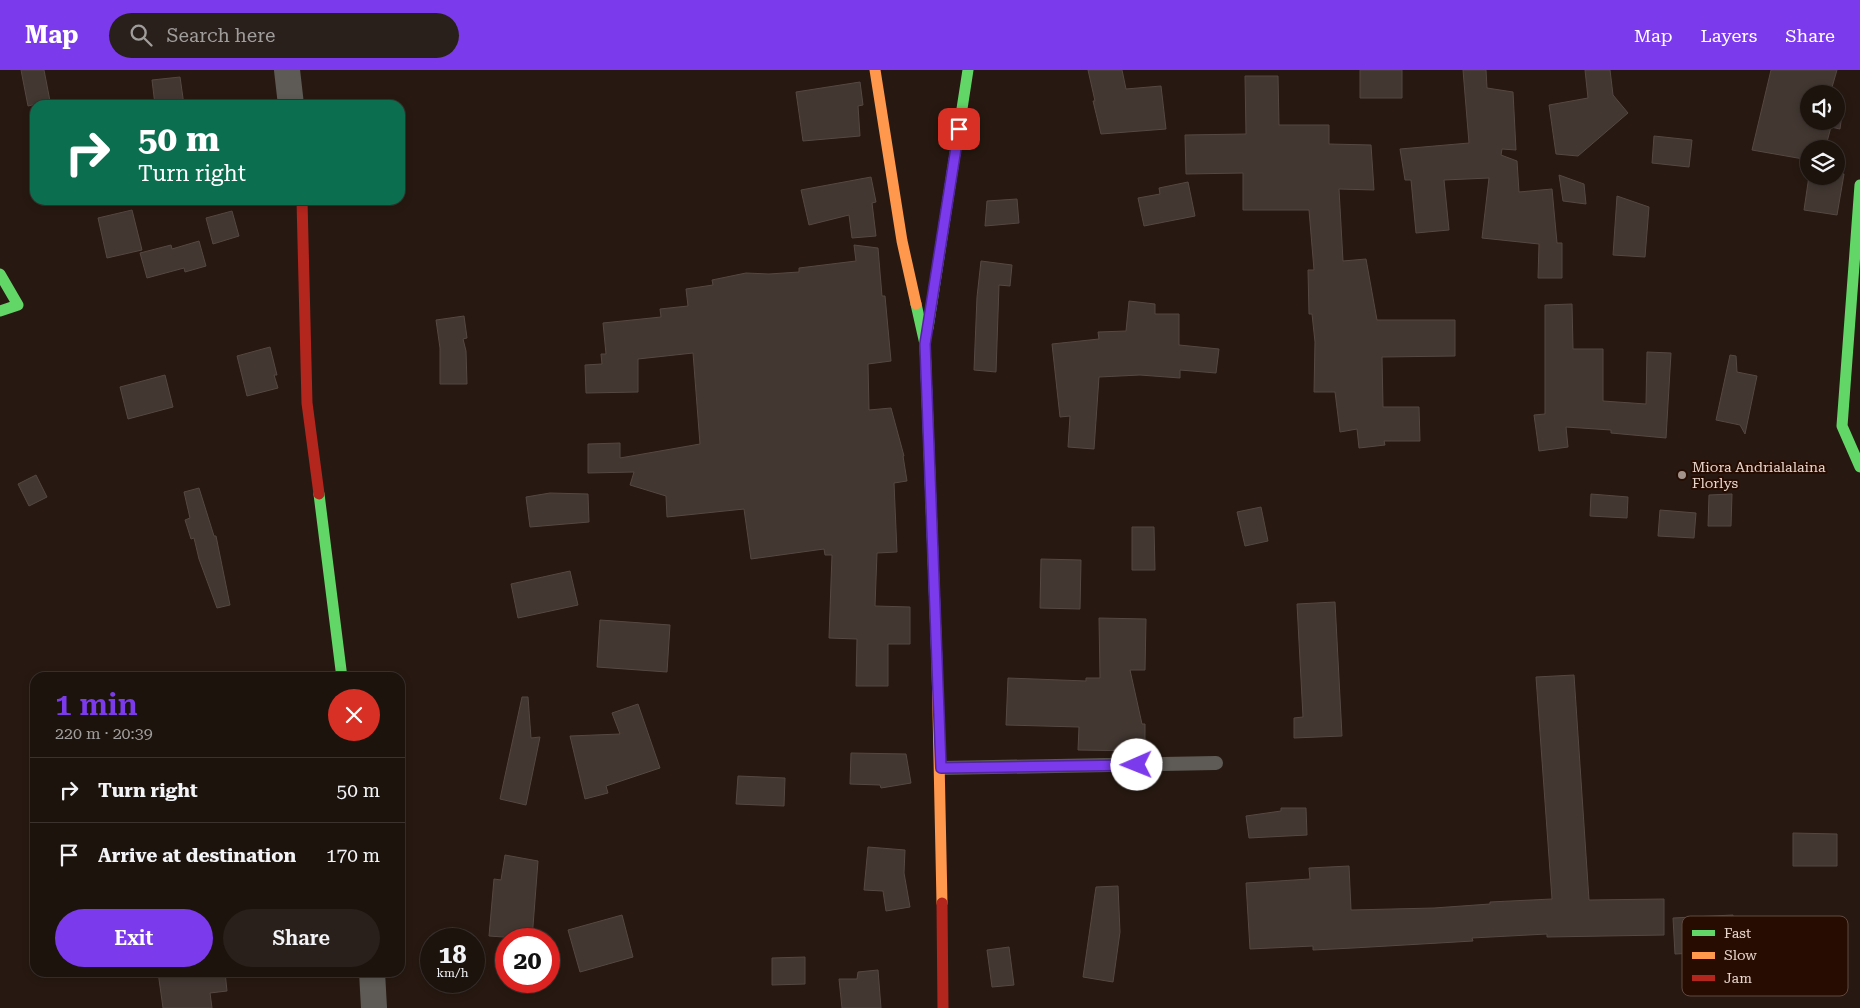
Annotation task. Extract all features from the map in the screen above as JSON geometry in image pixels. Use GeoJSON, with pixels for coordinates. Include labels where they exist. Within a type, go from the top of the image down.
{"type":"FeatureCollection","features":[{"type":"Feature","properties":{"kind":"street"},"geometry":{"type":"LineString","coordinates":[[287,70],[290,100]]}},
{"type":"Feature","properties":{"kind":"street"},"geometry":{"type":"LineString","coordinates":[[875,70],[902,241],[925,344],[941,768],[943,1008]]}},
{"type":"Feature","properties":{"kind":"street"},"geometry":{"type":"LineString","coordinates":[[925,344],[968,70]]}},
{"type":"Feature","properties":{"kind":"street"},"geometry":{"type":"LineString","coordinates":[[1860,185],[1842,426],[1860,467]]}},
{"type":"Feature","properties":{"kind":"street"},"geometry":{"type":"LineString","coordinates":[[302,205],[307,403],[341,672]]}},
{"type":"Feature","properties":{"kind":"street"},"geometry":{"type":"LineString","coordinates":[[0,274],[18,305],[0,311]]}},
{"type":"Feature","properties":{"kind":"street"},"geometry":{"type":"LineString","coordinates":[[372,977],[374,1008]]}},
{"type":"Feature","properties":{"kind":"lane"},"geometry":{"type":"LineString","coordinates":[[941,768],[1216,763]]}},
{"type":"Feature","properties":{"kind":"building"},"geometry":{"type":"Polygon","coordinates":[[[21,70],[44,70],[50,100],[30,100],[30,106],[28,106],[21,70]]]}},
{"type":"Feature","properties":{"kind":"building"},"geometry":{"type":"Polygon","coordinates":[[[1088,70],[1122,70],[1126,89],[1161,86],[1166,129],[1101,134],[1088,70]]]}},
{"type":"Feature","properties":{"kind":"building"},"geometry":{"type":"Polygon","coordinates":[[[1360,70],[1402,70],[1402,98],[1360,98],[1360,70]]]}},
{"type":"Feature","properties":{"kind":"building"},"geometry":{"type":"Polygon","coordinates":[[[1463,70],[1486,70],[1487,88],[1513,92],[1516,150],[1502,149],[1501,155],[1517,161],[1519,192],[1552,189],[1557,243],[1562,243],[1562,278],[1538,278],[1539,244],[1482,238],[1489,178],[1444,180],[1449,230],[1416,233],[1411,180],[1405,180],[1400,149],[1469,143],[1463,70]]]}},
{"type":"Feature","properties":{"kind":"building"},"geometry":{"type":"Polygon","coordinates":[[[1585,70],[1610,70],[1613,95],[1628,113],[1578,156],[1556,154],[1549,105],[1588,98],[1585,70]]]}},
{"type":"Feature","properties":{"kind":"building"},"geometry":{"type":"Polygon","coordinates":[[[1771,70],[1837,70],[1833,85],[1800,85],[1800,130],[1830,130],[1827,140],[1800,140],[1800,158],[1752,150],[1771,70]]]}},
{"type":"Feature","properties":{"kind":"building"},"geometry":{"type":"Polygon","coordinates":[[[1245,76],[1278,76],[1279,125],[1329,125],[1329,144],[1371,145],[1374,190],[1339,189],[1343,261],[1366,259],[1377,320],[1455,320],[1455,356],[1382,357],[1383,407],[1419,407],[1420,441],[1384,441],[1385,445],[1359,448],[1357,429],[1340,432],[1335,392],[1314,392],[1315,342],[1312,314],[1309,314],[1308,270],[1314,270],[1309,210],[1243,210],[1243,173],[1186,174],[1185,135],[1246,134],[1245,76]]]}},
{"type":"Feature","properties":{"kind":"building"},"geometry":{"type":"Polygon","coordinates":[[[180,77],[183,100],[154,100],[152,80],[180,77]]]}},
{"type":"Feature","properties":{"kind":"building"},"geometry":{"type":"Polygon","coordinates":[[[860,82],[863,105],[858,106],[860,136],[803,141],[796,92],[860,82]]]}},
{"type":"Feature","properties":{"kind":"building"},"geometry":{"type":"Polygon","coordinates":[[[1654,136],[1692,140],[1689,167],[1652,163],[1654,136]]]}},
{"type":"Feature","properties":{"kind":"building"},"geometry":{"type":"Polygon","coordinates":[[[1559,175],[1584,184],[1586,204],[1563,201],[1559,175]]]}},
{"type":"Feature","properties":{"kind":"building"},"geometry":{"type":"Polygon","coordinates":[[[871,177],[876,202],[872,203],[876,236],[852,238],[849,215],[809,225],[801,190],[871,177]]]}},
{"type":"Feature","properties":{"kind":"building"},"geometry":{"type":"Polygon","coordinates":[[[1188,182],[1195,216],[1144,226],[1138,198],[1160,194],[1159,188],[1188,182]]]}},
{"type":"Feature","properties":{"kind":"building"},"geometry":{"type":"Polygon","coordinates":[[[1808,185],[1842,185],[1837,215],[1804,210],[1808,185]]]}},
{"type":"Feature","properties":{"kind":"building"},"geometry":{"type":"Polygon","coordinates":[[[1617,196],[1649,207],[1645,257],[1613,255],[1617,196]]]}},
{"type":"Feature","properties":{"kind":"building"},"geometry":{"type":"Polygon","coordinates":[[[1017,199],[1019,223],[985,226],[987,201],[1017,199]]]}},
{"type":"Feature","properties":{"kind":"building"},"geometry":{"type":"Polygon","coordinates":[[[132,210],[142,250],[107,258],[98,218],[132,210]]]}},
{"type":"Feature","properties":{"kind":"building"},"geometry":{"type":"Polygon","coordinates":[[[232,211],[239,236],[213,244],[206,218],[232,211]]]}},
{"type":"Feature","properties":{"kind":"building"},"geometry":{"type":"Polygon","coordinates":[[[199,241],[206,266],[185,272],[184,268],[147,278],[140,253],[171,245],[172,249],[199,241]]]}},
{"type":"Feature","properties":{"kind":"building"},"geometry":{"type":"Polygon","coordinates":[[[854,245],[878,248],[882,296],[885,296],[891,361],[868,364],[869,410],[891,408],[904,456],[907,481],[894,483],[897,552],[877,553],[875,606],[910,607],[910,644],[888,644],[888,686],[856,686],[857,639],[829,638],[832,555],[825,555],[824,549],[751,559],[744,509],[667,517],[666,496],[630,485],[634,472],[588,473],[588,444],[620,443],[620,458],[700,444],[693,353],[638,359],[638,392],[586,393],[585,365],[602,364],[601,354],[606,354],[603,323],[661,317],[660,309],[688,306],[686,289],[713,285],[712,280],[746,273],[799,272],[799,268],[856,261],[854,245]]]}},
{"type":"Feature","properties":{"kind":"building"},"geometry":{"type":"Polygon","coordinates":[[[981,261],[1012,265],[1010,286],[999,285],[996,372],[974,370],[977,297],[981,261]]]}},
{"type":"Feature","properties":{"kind":"building"},"geometry":{"type":"Polygon","coordinates":[[[1129,301],[1155,304],[1155,314],[1179,314],[1179,345],[1219,349],[1216,373],[1180,370],[1180,378],[1140,375],[1099,377],[1094,449],[1068,447],[1070,416],[1060,417],[1052,344],[1099,339],[1098,332],[1126,331],[1129,301]]]}},
{"type":"Feature","properties":{"kind":"building"},"geometry":{"type":"Polygon","coordinates":[[[1572,304],[1573,349],[1603,349],[1603,401],[1646,404],[1647,352],[1671,353],[1666,438],[1611,433],[1611,430],[1566,427],[1568,447],[1539,451],[1534,415],[1545,414],[1545,305],[1572,304]]]}},
{"type":"Feature","properties":{"kind":"building"},"geometry":{"type":"Polygon","coordinates":[[[464,316],[467,338],[463,339],[466,351],[467,384],[440,384],[440,348],[436,320],[464,316]]]}},
{"type":"Feature","properties":{"kind":"building"},"geometry":{"type":"Polygon","coordinates":[[[270,347],[277,375],[274,375],[278,388],[247,396],[237,356],[270,347]]]}},
{"type":"Feature","properties":{"kind":"building"},"geometry":{"type":"Polygon","coordinates":[[[1730,355],[1736,356],[1737,372],[1757,376],[1745,434],[1740,425],[1716,420],[1730,355]]]}},
{"type":"Feature","properties":{"kind":"building"},"geometry":{"type":"Polygon","coordinates":[[[165,375],[173,407],[128,419],[120,387],[165,375]]]}},
{"type":"Feature","properties":{"kind":"building"},"geometry":{"type":"Polygon","coordinates":[[[36,475],[47,497],[29,506],[18,484],[36,475]]]}},
{"type":"Feature","properties":{"kind":"building"},"geometry":{"type":"Polygon","coordinates":[[[199,488],[214,536],[216,536],[230,605],[217,608],[199,559],[194,538],[191,539],[185,520],[190,518],[184,492],[199,488]]]}},
{"type":"Feature","properties":{"kind":"building"},"geometry":{"type":"Polygon","coordinates":[[[550,493],[588,494],[589,522],[530,527],[526,497],[550,493]]]}},
{"type":"Feature","properties":{"kind":"building"},"geometry":{"type":"Polygon","coordinates":[[[1591,494],[1628,497],[1627,518],[1590,516],[1591,494]]]}},
{"type":"Feature","properties":{"kind":"building"},"geometry":{"type":"Polygon","coordinates":[[[1732,494],[1731,526],[1708,526],[1709,495],[1732,494]]]}},
{"type":"Feature","properties":{"kind":"building"},"geometry":{"type":"Polygon","coordinates":[[[1261,507],[1268,541],[1245,546],[1237,512],[1261,507]]]}},
{"type":"Feature","properties":{"kind":"building"},"geometry":{"type":"Polygon","coordinates":[[[1660,510],[1696,513],[1694,538],[1658,536],[1660,510]]]}},
{"type":"Feature","properties":{"kind":"building"},"geometry":{"type":"Polygon","coordinates":[[[1132,527],[1154,527],[1155,570],[1132,570],[1132,527]]]}},
{"type":"Feature","properties":{"kind":"building"},"geometry":{"type":"Polygon","coordinates":[[[1041,559],[1081,560],[1080,609],[1040,608],[1041,559]]]}},
{"type":"Feature","properties":{"kind":"building"},"geometry":{"type":"Polygon","coordinates":[[[570,571],[578,605],[518,618],[511,584],[570,571]]]}},
{"type":"Feature","properties":{"kind":"building"},"geometry":{"type":"Polygon","coordinates":[[[1335,602],[1342,736],[1294,738],[1294,718],[1303,717],[1297,604],[1335,602]]]}},
{"type":"Feature","properties":{"kind":"building"},"geometry":{"type":"Polygon","coordinates":[[[1099,618],[1146,619],[1145,670],[1130,670],[1142,724],[1145,724],[1145,751],[1078,750],[1079,727],[1006,725],[1008,678],[1086,681],[1086,678],[1100,678],[1099,618]]]}},
{"type":"Feature","properties":{"kind":"building"},"geometry":{"type":"Polygon","coordinates":[[[600,620],[670,625],[667,672],[597,667],[600,620]]]}},
{"type":"Feature","properties":{"kind":"building"},"geometry":{"type":"Polygon","coordinates":[[[1574,675],[1589,900],[1664,899],[1664,935],[1547,937],[1547,934],[1472,938],[1473,941],[1353,948],[1313,950],[1313,946],[1250,949],[1246,883],[1310,879],[1309,868],[1349,866],[1351,910],[1434,908],[1490,904],[1490,902],[1552,899],[1536,677],[1574,675]]]}},
{"type":"Feature","properties":{"kind":"building"},"geometry":{"type":"Polygon","coordinates":[[[522,697],[528,697],[531,738],[540,737],[526,805],[500,799],[522,697]]]}},
{"type":"Feature","properties":{"kind":"building"},"geometry":{"type":"Polygon","coordinates":[[[638,704],[660,768],[606,786],[608,793],[585,799],[570,736],[620,734],[612,713],[638,704]]]}},
{"type":"Feature","properties":{"kind":"building"},"geometry":{"type":"Polygon","coordinates":[[[851,753],[906,754],[911,783],[881,788],[880,785],[850,784],[851,753]]]}},
{"type":"Feature","properties":{"kind":"building"},"geometry":{"type":"Polygon","coordinates":[[[738,776],[785,778],[784,806],[736,804],[738,776]]]}},
{"type":"Feature","properties":{"kind":"building"},"geometry":{"type":"Polygon","coordinates":[[[1281,808],[1306,808],[1307,835],[1249,838],[1246,816],[1281,811],[1281,808]]]}},
{"type":"Feature","properties":{"kind":"building"},"geometry":{"type":"Polygon","coordinates":[[[1793,833],[1837,834],[1837,866],[1793,866],[1793,833]]]}},
{"type":"Feature","properties":{"kind":"building"},"geometry":{"type":"Polygon","coordinates":[[[868,847],[905,850],[904,873],[910,907],[886,911],[883,891],[864,890],[868,847]]]}},
{"type":"Feature","properties":{"kind":"building"},"geometry":{"type":"Polygon","coordinates":[[[505,855],[538,861],[533,928],[495,928],[495,936],[489,936],[494,879],[501,880],[505,855]]]}},
{"type":"Feature","properties":{"kind":"building"},"geometry":{"type":"Polygon","coordinates":[[[1118,886],[1120,932],[1113,982],[1083,977],[1096,887],[1118,886]]]}},
{"type":"Feature","properties":{"kind":"building"},"geometry":{"type":"Polygon","coordinates":[[[622,915],[633,957],[580,972],[568,930],[622,915]]]}},
{"type":"Feature","properties":{"kind":"building"},"geometry":{"type":"Polygon","coordinates":[[[1673,918],[1682,918],[1682,954],[1675,954],[1673,918]]]}},
{"type":"Feature","properties":{"kind":"building"},"geometry":{"type":"Polygon","coordinates":[[[1009,947],[1014,985],[992,987],[987,950],[1009,947]]]}},
{"type":"Feature","properties":{"kind":"building"},"geometry":{"type":"Polygon","coordinates":[[[805,957],[805,984],[772,985],[772,958],[805,957]]]}},
{"type":"Feature","properties":{"kind":"building"},"geometry":{"type":"Polygon","coordinates":[[[878,970],[881,1008],[842,1008],[839,979],[857,979],[858,972],[878,970]]]}},
{"type":"Feature","properties":{"kind":"building"},"geometry":{"type":"Polygon","coordinates":[[[159,977],[226,977],[227,991],[210,993],[212,1008],[163,1008],[159,977]]]}},
{"type":"Feature","properties":{"kind":"traffic: fast"},"geometry":{"type":"LineString","coordinates":[[928,328],[968,70]]}},
{"type":"Feature","properties":{"kind":"traffic: fast"},"geometry":{"type":"LineString","coordinates":[[1860,185],[1842,426],[1860,467]]}},
{"type":"Feature","properties":{"kind":"traffic: fast"},"geometry":{"type":"LineString","coordinates":[[0,274],[18,305],[0,311]]}},
{"type":"Feature","properties":{"kind":"traffic: fast"},"geometry":{"type":"LineString","coordinates":[[916,304],[925,344],[937,663]]}},
{"type":"Feature","properties":{"kind":"traffic: fast"},"geometry":{"type":"LineString","coordinates":[[319,494],[341,672]]}},
{"type":"Feature","properties":{"kind":"traffic: slow"},"geometry":{"type":"LineString","coordinates":[[875,70],[902,241],[916,304]]}},
{"type":"Feature","properties":{"kind":"traffic: slow"},"geometry":{"type":"LineString","coordinates":[[937,663],[942,903]]}},
{"type":"Feature","properties":{"kind":"traffic: jam"},"geometry":{"type":"LineString","coordinates":[[302,205],[307,403],[319,494]]}},
{"type":"Feature","properties":{"kind":"traffic: jam"},"geometry":{"type":"LineString","coordinates":[[942,903],[943,1008]]}},
{"type":"Feature","properties":{"kind":"place","name":"Miora Andrialalaina Florlys"},"geometry":{"type":"Point","coordinates":[1682,475]}},
{"type":"Feature","properties":{"kind":"route"},"geometry":{"type":"LineString","coordinates":[[959,129],[925,344],[941,768],[1137,765]]}}]}
